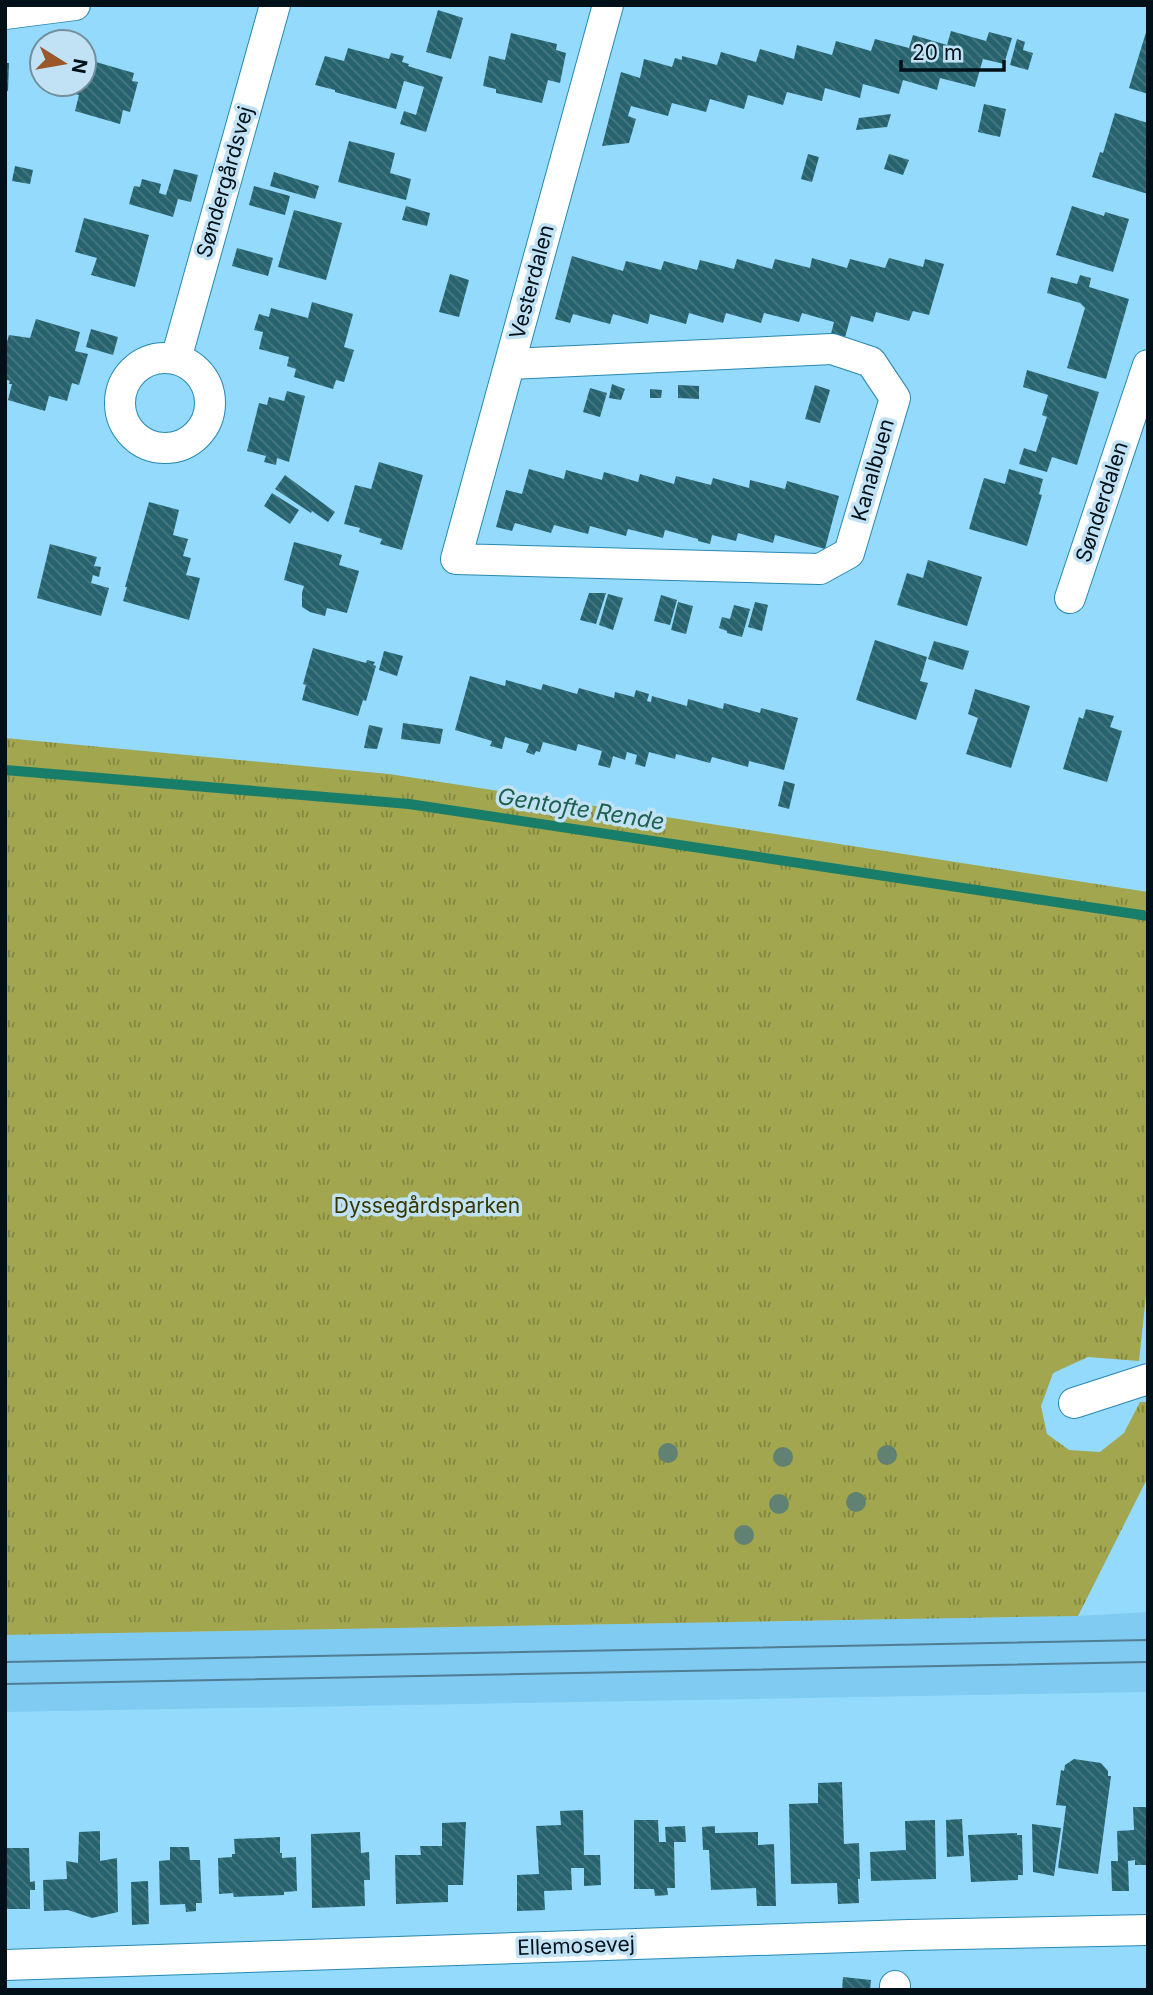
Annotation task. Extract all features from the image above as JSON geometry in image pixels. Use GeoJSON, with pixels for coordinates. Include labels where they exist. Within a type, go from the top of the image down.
{"type":"FeatureCollection","features":[{"type":"Feature","properties":{"kind":"street"},"geometry":{"type":"LineString","coordinates":[[5,14],[75,5]]}},
{"type":"Feature","properties":{"kind":"street","name":"Søndergårdsvej"},"geometry":{"type":"LineString","coordinates":[[176,359],[275,5]]}},
{"type":"Feature","properties":{"kind":"street","name":"Vesterdalen"},"geometry":{"type":"LineString","coordinates":[[456,559],[608,5]]}},
{"type":"Feature","properties":{"kind":"street","name":"Kanalbuen"},"geometry":{"type":"LineString","coordinates":[[456,559],[820,569],[849,553],[895,398],[871,362],[832,349],[509,364]]}},
{"type":"Feature","properties":{"kind":"street","name":"Sønderdalen"},"geometry":{"type":"LineString","coordinates":[[1070,598],[1148,365]]}},
{"type":"Feature","properties":{"kind":"street"},"geometry":{"type":"LineString","coordinates":[[1074,1403],[1148,1379]]}},
{"type":"Feature","properties":{"kind":"street","name":"Ellemosevej"},"geometry":{"type":"LineString","coordinates":[[5,1965],[909,1935],[1148,1930]]}},
{"type":"Feature","properties":{"kind":"shaded area"},"geometry":{"type":"Polygon","coordinates":[[[1148,1612],[1148,1692],[5,1712],[5,1635],[1078,1616],[1148,1612]]]}},
{"type":"Feature","properties":{"kind":"green space","name":"Dyssegårdsparken"},"geometry":{"type":"Polygon","coordinates":[[[5,738],[389,774],[1148,892],[1148,1277],[1139,1361],[1088,1357],[1053,1373],[1041,1406],[1047,1434],[1069,1450],[1100,1452],[1124,1433],[1140,1402],[1148,1402],[1148,1477],[1078,1616],[5,1635],[5,738]]]}},
{"type":"Feature","properties":{"kind":"building"},"geometry":{"type":"Polygon","coordinates":[[[438,10],[463,18],[451,59],[426,52],[438,10]]]}},
{"type":"Feature","properties":{"kind":"building"},"geometry":{"type":"Polygon","coordinates":[[[1148,29],[1148,94],[1129,88],[1148,29]]]}},
{"type":"Feature","properties":{"kind":"building"},"geometry":{"type":"Polygon","coordinates":[[[951,31],[986,41],[989,32],[1012,38],[1004,64],[983,59],[975,87],[940,78],[937,90],[903,80],[899,94],[863,84],[860,98],[825,88],[822,101],[787,92],[783,105],[748,95],[744,109],[710,99],[706,112],[672,103],[668,116],[631,106],[628,116],[636,119],[629,143],[602,146],[621,72],[640,78],[644,59],[672,67],[675,58],[682,60],[682,56],[717,65],[721,52],[756,62],[760,49],[794,59],[797,45],[832,55],[836,41],[871,51],[875,39],[909,48],[913,35],[947,45],[951,31]]]}},
{"type":"Feature","properties":{"kind":"building"},"geometry":{"type":"Polygon","coordinates":[[[511,33],[557,44],[556,50],[566,53],[560,83],[548,80],[542,103],[496,93],[496,89],[483,86],[489,56],[505,60],[511,33]]]}},
{"type":"Feature","properties":{"kind":"building"},"geometry":{"type":"Polygon","coordinates":[[[1017,39],[1025,42],[1023,50],[1033,53],[1028,70],[1010,65],[1017,39]]]}},
{"type":"Feature","properties":{"kind":"building"},"geometry":{"type":"Polygon","coordinates":[[[348,48],[389,59],[391,53],[404,56],[402,62],[409,64],[408,66],[443,77],[426,132],[400,124],[404,111],[416,115],[424,87],[404,81],[396,109],[315,85],[325,56],[344,61],[348,48]]]}},
{"type":"Feature","properties":{"kind":"building"},"geometry":{"type":"Polygon","coordinates":[[[5,63],[9,63],[8,91],[5,91],[5,63]]]}},
{"type":"Feature","properties":{"kind":"building"},"geometry":{"type":"Polygon","coordinates":[[[98,63],[134,73],[132,81],[138,82],[130,112],[123,110],[120,124],[75,111],[78,98],[98,98],[98,63]]]}},
{"type":"Feature","properties":{"kind":"building"},"geometry":{"type":"Polygon","coordinates":[[[984,104],[1006,109],[1000,137],[978,132],[984,104]]]}},
{"type":"Feature","properties":{"kind":"building"},"geometry":{"type":"Polygon","coordinates":[[[1115,113],[1148,123],[1148,194],[1092,177],[1100,152],[1103,153],[1115,113]]]}},
{"type":"Feature","properties":{"kind":"building"},"geometry":{"type":"Polygon","coordinates":[[[891,114],[887,127],[856,130],[859,118],[891,114]]]}},
{"type":"Feature","properties":{"kind":"building"},"geometry":{"type":"Polygon","coordinates":[[[349,141],[395,153],[390,173],[411,179],[406,200],[338,182],[349,141]]]}},
{"type":"Feature","properties":{"kind":"building"},"geometry":{"type":"Polygon","coordinates":[[[808,154],[819,157],[812,182],[801,179],[808,154]]]}},
{"type":"Feature","properties":{"kind":"building"},"geometry":{"type":"Polygon","coordinates":[[[889,154],[909,160],[903,175],[884,169],[889,154]]]}},
{"type":"Feature","properties":{"kind":"building"},"geometry":{"type":"Polygon","coordinates":[[[15,166],[33,170],[30,184],[12,181],[15,166]]]}},
{"type":"Feature","properties":{"kind":"building"},"geometry":{"type":"Polygon","coordinates":[[[174,169],[198,175],[191,202],[178,199],[173,217],[129,204],[134,186],[140,187],[142,179],[161,184],[159,193],[166,195],[174,169]]]}},
{"type":"Feature","properties":{"kind":"building"},"geometry":{"type":"Polygon","coordinates":[[[274,172],[319,186],[315,199],[270,186],[274,172]]]}},
{"type":"Feature","properties":{"kind":"building"},"geometry":{"type":"Polygon","coordinates":[[[254,186],[290,196],[285,215],[249,205],[254,186]]]}},
{"type":"Feature","properties":{"kind":"building"},"geometry":{"type":"Polygon","coordinates":[[[406,206],[430,213],[427,226],[402,220],[406,206]]]}},
{"type":"Feature","properties":{"kind":"building"},"geometry":{"type":"Polygon","coordinates":[[[1072,206],[1104,216],[1105,212],[1129,219],[1113,272],[1056,255],[1072,206]]]}},
{"type":"Feature","properties":{"kind":"building"},"geometry":{"type":"Polygon","coordinates":[[[294,210],[342,223],[326,280],[278,267],[294,210]]]}},
{"type":"Feature","properties":{"kind":"building"},"geometry":{"type":"Polygon","coordinates":[[[84,218],[149,235],[135,287],[91,275],[97,258],[75,252],[84,218]]]}},
{"type":"Feature","properties":{"kind":"building"},"geometry":{"type":"Polygon","coordinates":[[[237,248],[273,258],[268,276],[232,266],[237,248]]]}},
{"type":"Feature","properties":{"kind":"building"},"geometry":{"type":"Polygon","coordinates":[[[572,256],[623,271],[626,261],[661,270],[664,261],[697,270],[700,260],[734,269],[737,259],[772,269],[775,259],[810,268],[812,258],[847,268],[850,259],[885,268],[889,258],[923,267],[925,259],[944,264],[929,315],[913,311],[909,321],[876,312],[873,322],[851,316],[844,341],[829,342],[834,322],[802,313],[799,322],[764,313],[761,323],[726,313],[723,323],[689,313],[686,324],[650,314],[648,324],[613,314],[610,324],[573,314],[570,323],[555,319],[572,256]]]}},
{"type":"Feature","properties":{"kind":"building"},"geometry":{"type":"Polygon","coordinates":[[[450,274],[469,280],[459,317],[439,312],[450,274]]]}},
{"type":"Feature","properties":{"kind":"building"},"geometry":{"type":"Polygon","coordinates":[[[1080,275],[1091,278],[1089,287],[1129,299],[1106,379],[1067,368],[1085,308],[1080,303],[1047,293],[1051,277],[1077,284],[1080,275]]]}},
{"type":"Feature","properties":{"kind":"building"},"geometry":{"type":"Polygon","coordinates":[[[312,302],[353,314],[344,347],[354,350],[344,382],[336,380],[333,389],[294,377],[296,369],[287,366],[289,357],[259,349],[263,332],[254,330],[259,314],[269,317],[271,308],[308,318],[312,302]]]}},
{"type":"Feature","properties":{"kind":"building"},"geometry":{"type":"Polygon","coordinates":[[[36,319],[80,332],[75,351],[88,354],[79,385],[72,383],[67,401],[49,396],[45,411],[8,400],[12,384],[5,379],[5,349],[9,335],[30,338],[36,319]]]}},
{"type":"Feature","properties":{"kind":"building"},"geometry":{"type":"Polygon","coordinates":[[[91,329],[118,337],[113,355],[86,347],[91,329]]]}},
{"type":"Feature","properties":{"kind":"building"},"geometry":{"type":"Polygon","coordinates":[[[1027,370],[1099,392],[1077,465],[1052,457],[1047,472],[1019,464],[1024,448],[1036,452],[1047,417],[1042,415],[1048,395],[1023,387],[1027,370]]]}},
{"type":"Feature","properties":{"kind":"building"},"geometry":{"type":"Polygon","coordinates":[[[612,384],[625,389],[621,400],[609,398],[612,384]]]}},
{"type":"Feature","properties":{"kind":"building"},"geometry":{"type":"Polygon","coordinates":[[[678,385],[699,386],[699,399],[678,398],[678,385]]]}},
{"type":"Feature","properties":{"kind":"building"},"geometry":{"type":"Polygon","coordinates":[[[815,385],[830,390],[820,423],[805,419],[815,385]]]}},
{"type":"Feature","properties":{"kind":"building"},"geometry":{"type":"Polygon","coordinates":[[[590,388],[607,393],[600,417],[583,412],[590,388]]]}},
{"type":"Feature","properties":{"kind":"building"},"geometry":{"type":"Polygon","coordinates":[[[650,389],[662,390],[661,398],[650,398],[650,389]]]}},
{"type":"Feature","properties":{"kind":"building"},"geometry":{"type":"Polygon","coordinates":[[[287,391],[305,396],[289,462],[277,458],[276,465],[264,462],[266,456],[247,451],[259,403],[267,405],[269,397],[284,401],[287,391]]]}},
{"type":"Feature","properties":{"kind":"building"},"geometry":{"type":"Polygon","coordinates":[[[379,462],[423,475],[402,550],[380,544],[382,539],[359,532],[360,528],[344,524],[355,485],[371,489],[379,462]]]}},
{"type":"Feature","properties":{"kind":"building"},"geometry":{"type":"Polygon","coordinates":[[[529,469],[564,479],[566,470],[602,480],[604,472],[638,482],[640,474],[674,484],[676,476],[711,485],[713,478],[749,488],[750,480],[785,489],[787,481],[839,496],[825,549],[775,535],[773,543],[738,533],[736,541],[712,535],[710,544],[665,530],[663,538],[628,529],[626,536],[590,526],[588,534],[554,525],[551,533],[515,523],[512,531],[496,527],[506,490],[522,494],[529,469]]]}},
{"type":"Feature","properties":{"kind":"building"},"geometry":{"type":"Polygon","coordinates":[[[1009,469],[1043,479],[1039,494],[1042,495],[1027,546],[969,529],[984,478],[1005,484],[1009,469]]]}},
{"type":"Feature","properties":{"kind":"building"},"geometry":{"type":"Polygon","coordinates":[[[285,475],[335,512],[328,522],[275,489],[285,475]]]}},
{"type":"Feature","properties":{"kind":"building"},"geometry":{"type":"Polygon","coordinates":[[[272,493],[299,510],[290,524],[264,506],[272,493]]]}},
{"type":"Feature","properties":{"kind":"building"},"geometry":{"type":"Polygon","coordinates":[[[149,502],[179,510],[173,535],[188,539],[183,556],[191,558],[186,575],[200,578],[189,620],[123,601],[149,502]]]}},
{"type":"Feature","properties":{"kind":"building"},"geometry":{"type":"Polygon","coordinates":[[[294,542],[342,555],[339,565],[359,571],[347,613],[327,608],[325,616],[302,607],[304,586],[284,580],[294,542]]]}},
{"type":"Feature","properties":{"kind":"building"},"geometry":{"type":"Polygon","coordinates":[[[50,544],[97,557],[94,566],[101,567],[99,577],[93,575],[91,583],[109,588],[101,616],[37,598],[50,544]]]}},
{"type":"Feature","properties":{"kind":"building"},"geometry":{"type":"Polygon","coordinates":[[[928,560],[982,577],[967,626],[897,605],[907,573],[923,578],[928,560]]]}},
{"type":"Feature","properties":{"kind":"building"},"geometry":{"type":"Polygon","coordinates":[[[589,593],[606,593],[596,624],[580,620],[589,593]]]}},
{"type":"Feature","properties":{"kind":"building"},"geometry":{"type":"Polygon","coordinates":[[[608,594],[623,598],[613,630],[599,625],[608,594]]]}},
{"type":"Feature","properties":{"kind":"building"},"geometry":{"type":"Polygon","coordinates":[[[661,595],[677,600],[670,625],[654,621],[661,595]]]}},
{"type":"Feature","properties":{"kind":"building"},"geometry":{"type":"Polygon","coordinates":[[[678,602],[693,606],[686,634],[671,630],[678,602]]]}},
{"type":"Feature","properties":{"kind":"building"},"geometry":{"type":"Polygon","coordinates":[[[755,602],[768,605],[762,631],[748,627],[755,602]]]}},
{"type":"Feature","properties":{"kind":"building"},"geometry":{"type":"Polygon","coordinates":[[[734,605],[750,609],[742,637],[719,628],[722,617],[730,619],[734,605]]]}},
{"type":"Feature","properties":{"kind":"building"},"geometry":{"type":"Polygon","coordinates":[[[875,640],[927,657],[920,681],[928,683],[916,720],[856,700],[875,640]]]}},
{"type":"Feature","properties":{"kind":"building"},"geometry":{"type":"Polygon","coordinates":[[[934,641],[969,651],[963,670],[928,659],[934,641]]]}},
{"type":"Feature","properties":{"kind":"building"},"geometry":{"type":"Polygon","coordinates":[[[313,648],[366,663],[367,660],[375,662],[366,701],[363,700],[358,716],[302,700],[306,685],[303,684],[313,648]]]}},
{"type":"Feature","properties":{"kind":"building"},"geometry":{"type":"Polygon","coordinates":[[[384,651],[403,656],[397,676],[379,670],[384,651]]]}},
{"type":"Feature","properties":{"kind":"building"},"geometry":{"type":"Polygon","coordinates":[[[470,676],[505,686],[506,680],[541,690],[543,684],[577,694],[579,688],[614,698],[615,692],[634,697],[636,690],[649,694],[647,701],[651,702],[652,696],[687,706],[688,699],[723,709],[724,703],[760,713],[761,708],[798,718],[784,770],[749,761],[748,767],[712,757],[710,763],[676,754],[675,759],[649,752],[645,767],[635,764],[637,755],[627,752],[625,760],[613,756],[610,768],[598,765],[602,751],[578,744],[576,751],[543,742],[540,752],[536,751],[534,755],[526,752],[529,744],[505,737],[502,749],[490,746],[492,741],[455,730],[470,676]]]}},
{"type":"Feature","properties":{"kind":"building"},"geometry":{"type":"Polygon","coordinates":[[[975,689],[1030,706],[1011,768],[966,754],[978,718],[968,714],[975,689]]]}},
{"type":"Feature","properties":{"kind":"building"},"geometry":{"type":"Polygon","coordinates":[[[1086,709],[1114,716],[1110,727],[1122,731],[1107,782],[1063,769],[1079,717],[1083,719],[1086,709]]]}},
{"type":"Feature","properties":{"kind":"building"},"geometry":{"type":"Polygon","coordinates":[[[403,723],[443,729],[440,744],[401,739],[403,723]]]}},
{"type":"Feature","properties":{"kind":"building"},"geometry":{"type":"Polygon","coordinates":[[[369,725],[383,728],[377,749],[364,748],[369,725]]]}},
{"type":"Feature","properties":{"kind":"building"},"geometry":{"type":"Polygon","coordinates":[[[784,781],[795,784],[789,809],[778,806],[784,781]]]}},
{"type":"Feature","properties":{"kind":"building"},"geometry":{"type":"Polygon","coordinates":[[[1074,1759],[1101,1763],[1108,1771],[1108,1776],[1111,1776],[1098,1874],[1058,1868],[1066,1806],[1056,1805],[1061,1770],[1064,1771],[1065,1765],[1074,1759]]]}},
{"type":"Feature","properties":{"kind":"building"},"geometry":{"type":"Polygon","coordinates":[[[842,1782],[844,1844],[859,1843],[859,1903],[838,1904],[837,1883],[791,1884],[789,1804],[818,1803],[818,1783],[842,1782]]]}},
{"type":"Feature","properties":{"kind":"building"},"geometry":{"type":"Polygon","coordinates":[[[1133,1807],[1148,1807],[1148,1865],[1135,1865],[1135,1860],[1128,1861],[1129,1891],[1112,1891],[1111,1861],[1118,1861],[1117,1831],[1134,1830],[1133,1807]]]}},
{"type":"Feature","properties":{"kind":"building"},"geometry":{"type":"Polygon","coordinates":[[[583,1810],[584,1855],[600,1855],[601,1885],[584,1886],[584,1868],[571,1868],[572,1890],[544,1891],[545,1910],[517,1911],[517,1875],[539,1874],[536,1826],[561,1825],[560,1811],[583,1810]]]}},
{"type":"Feature","properties":{"kind":"building"},"geometry":{"type":"Polygon","coordinates":[[[962,1819],[964,1856],[947,1857],[946,1820],[962,1819]]]}},
{"type":"Feature","properties":{"kind":"building"},"geometry":{"type":"Polygon","coordinates":[[[634,1820],[658,1820],[659,1842],[666,1842],[665,1827],[685,1826],[686,1842],[674,1842],[675,1888],[667,1888],[668,1895],[655,1896],[654,1889],[634,1889],[634,1820]]]}},
{"type":"Feature","properties":{"kind":"building"},"geometry":{"type":"Polygon","coordinates":[[[935,1820],[936,1879],[871,1881],[870,1852],[906,1850],[905,1821],[935,1820]]]}},
{"type":"Feature","properties":{"kind":"building"},"geometry":{"type":"Polygon","coordinates":[[[466,1822],[463,1885],[448,1885],[448,1902],[396,1904],[395,1855],[421,1855],[420,1846],[442,1846],[442,1823],[466,1822]]]}},
{"type":"Feature","properties":{"kind":"building"},"geometry":{"type":"Polygon","coordinates":[[[1032,1824],[1061,1828],[1054,1876],[1033,1872],[1032,1824]]]}},
{"type":"Feature","properties":{"kind":"building"},"geometry":{"type":"Polygon","coordinates":[[[715,1826],[715,1833],[758,1832],[758,1845],[774,1844],[776,1906],[757,1906],[756,1888],[711,1890],[709,1850],[703,1850],[702,1827],[715,1826]]]}},
{"type":"Feature","properties":{"kind":"building"},"geometry":{"type":"Polygon","coordinates":[[[100,1831],[100,1861],[117,1858],[118,1912],[92,1918],[68,1910],[44,1911],[43,1880],[67,1879],[66,1861],[78,1863],[79,1832],[100,1831]]]}},
{"type":"Feature","properties":{"kind":"building"},"geometry":{"type":"Polygon","coordinates":[[[360,1832],[361,1853],[369,1852],[370,1880],[364,1880],[365,1906],[312,1908],[311,1834],[360,1832]]]}},
{"type":"Feature","properties":{"kind":"building"},"geometry":{"type":"Polygon","coordinates":[[[968,1835],[1022,1835],[1023,1875],[1018,1875],[1018,1880],[971,1882],[968,1835]]]}},
{"type":"Feature","properties":{"kind":"building"},"geometry":{"type":"Polygon","coordinates":[[[280,1837],[282,1858],[296,1857],[297,1891],[284,1892],[284,1895],[234,1897],[233,1893],[219,1894],[218,1858],[232,1857],[232,1854],[235,1854],[234,1839],[280,1837]]]}},
{"type":"Feature","properties":{"kind":"building"},"geometry":{"type":"Polygon","coordinates":[[[170,1847],[189,1847],[190,1860],[200,1860],[202,1903],[196,1903],[196,1911],[186,1912],[185,1904],[160,1905],[159,1861],[170,1860],[170,1847]]]}},
{"type":"Feature","properties":{"kind":"building"},"geometry":{"type":"Polygon","coordinates":[[[5,1848],[29,1848],[30,1882],[35,1881],[35,1890],[30,1890],[30,1909],[5,1909],[5,1848]]]}},
{"type":"Feature","properties":{"kind":"building"},"geometry":{"type":"Polygon","coordinates":[[[148,1881],[149,1924],[132,1925],[131,1882],[148,1881]]]}},
{"type":"Feature","properties":{"kind":"building"},"geometry":{"type":"Polygon","coordinates":[[[843,1977],[871,1980],[870,1990],[842,1990],[843,1977]]]}},
{"type":"Feature","properties":{"kind":"waterway","name":"Gentofte Rende"},"geometry":{"type":"LineString","coordinates":[[5,770],[409,804],[1148,916]]}},
{"type":"Feature","properties":{"kind":"tram line"},"geometry":{"type":"LineString","coordinates":[[5,1662],[1148,1640]]}},
{"type":"Feature","properties":{"kind":"tram line"},"geometry":{"type":"LineString","coordinates":[[5,1684],[1148,1662]]}}]}
